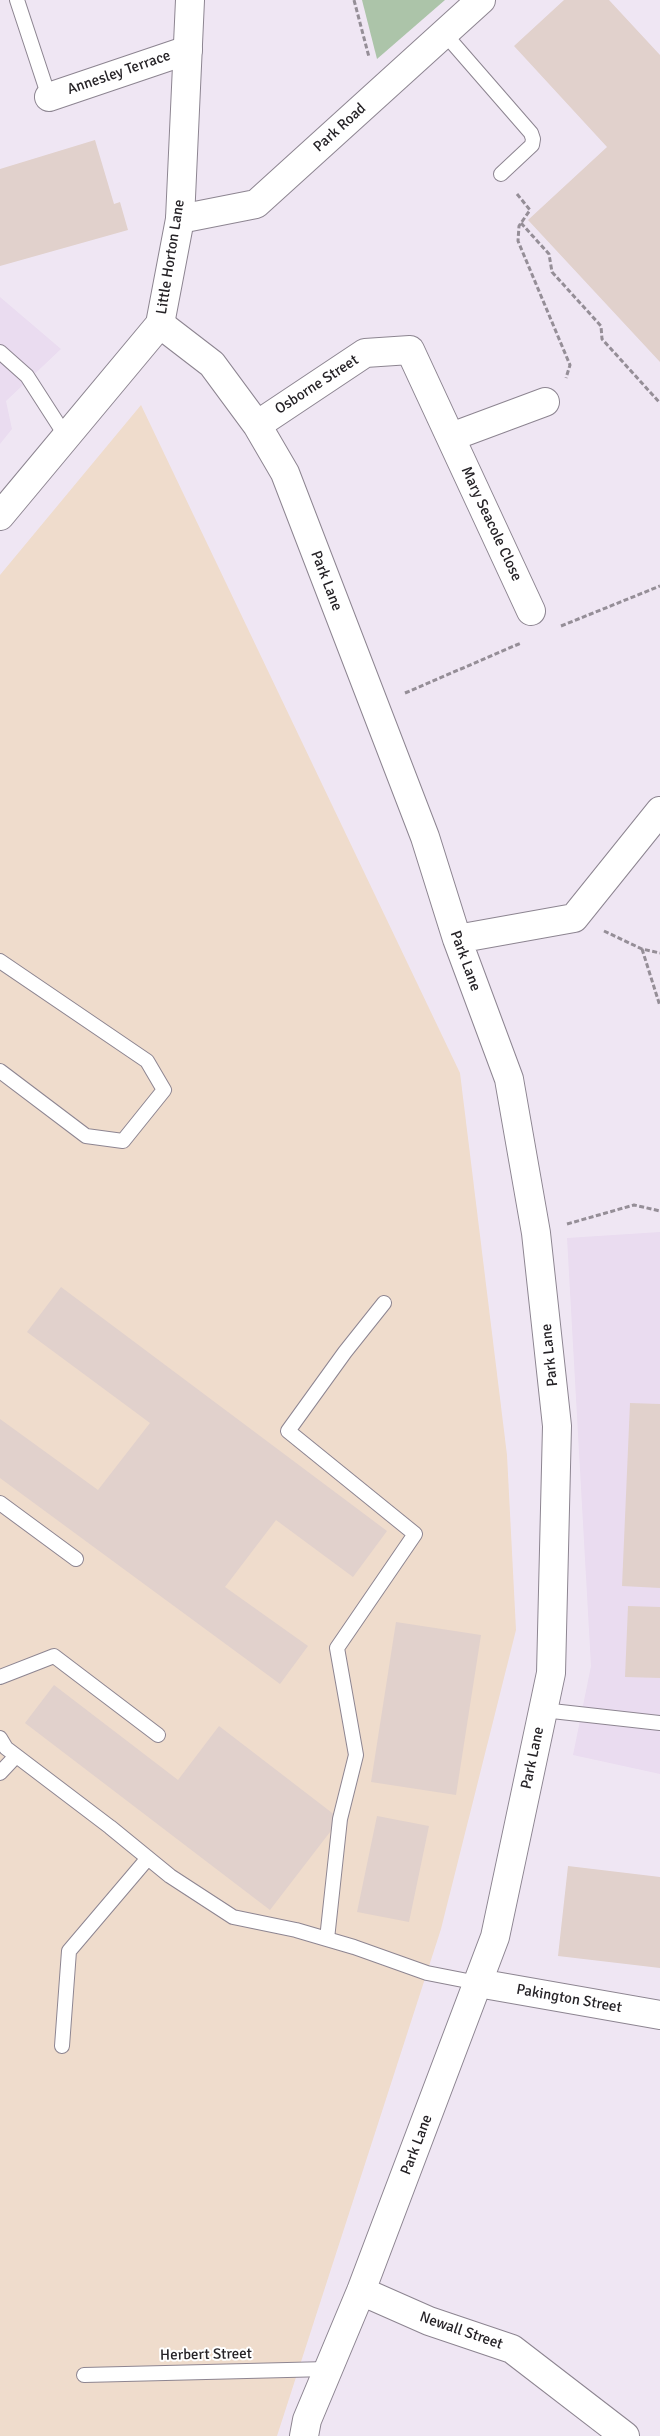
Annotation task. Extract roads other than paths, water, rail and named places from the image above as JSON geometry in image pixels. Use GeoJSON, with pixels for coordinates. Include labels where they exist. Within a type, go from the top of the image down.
{"type":"FeatureCollection","features":[{"type":"Feature","properties":{"kind":"street","name":"Little Horton Lane"},"geometry":{"type":"LineString","coordinates":[[0,516],[65,435],[160,324],[180,219],[190,0]]}},
{"type":"Feature","properties":{"kind":"street","name":"Park Road"},"geometry":{"type":"LineString","coordinates":[[180,219],[256,204],[481,0]]}},
{"type":"Feature","properties":{"kind":"street","name":"Annesley Terrace"},"geometry":{"type":"LineString","coordinates":[[49,97],[188,50]]}},
{"type":"Feature","properties":{"kind":"street","name":"Park Lane"},"geometry":{"type":"LineString","coordinates":[[160,324],[212,364],[257,425],[285,472],[425,837],[457,940],[509,1079],[536,1233],[557,1426],[551,1673],[495,1937],[361,2291],[307,2420],[304,2436]]}},
{"type":"Feature","properties":{"kind":"street","name":"Osborne Street"},"geometry":{"type":"LineString","coordinates":[[257,425],[365,353],[410,350]]}},
{"type":"Feature","properties":{"kind":"street","name":"Mary Seacole Close"},"geometry":{"type":"LineString","coordinates":[[410,350],[531,611]]}},
{"type":"Feature","properties":{"kind":"street"},"geometry":{"type":"LineString","coordinates":[[451,437],[545,402]]}},
{"type":"Feature","properties":{"kind":"street"},"geometry":{"type":"LineString","coordinates":[[457,940],[574,918],[660,812]]}},
{"type":"Feature","properties":{"kind":"street","name":"Pakington Street"},"geometry":{"type":"LineString","coordinates":[[478,1983],[660,2014]]}},
{"type":"Feature","properties":{"kind":"street","name":"Newall Street"},"geometry":{"type":"LineString","coordinates":[[361,2291],[429,2320],[512,2348],[626,2436]]}},
{"type":"Feature","properties":{"kind":"lane"},"geometry":{"type":"LineString","coordinates":[[16,1],[49,97]]}},
{"type":"Feature","properties":{"kind":"lane"},"geometry":{"type":"LineString","coordinates":[[444,32],[531,133],[532,145],[501,174]]}},
{"type":"Feature","properties":{"kind":"lane"},"geometry":{"type":"LineString","coordinates":[[0,352],[27,376],[65,435]]}},
{"type":"Feature","properties":{"kind":"lane"},"geometry":{"type":"LineString","coordinates":[[0,961],[146,1061],[164,1090],[122,1141],[86,1136],[0,1071]]}},
{"type":"Feature","properties":{"kind":"lane"},"geometry":{"type":"LineString","coordinates":[[327,1939],[340,1819],[356,1755],[337,1648],[415,1534],[288,1431],[345,1352],[384,1303]]}},
{"type":"Feature","properties":{"kind":"lane"},"geometry":{"type":"LineString","coordinates":[[0,1503],[76,1559]]}},
{"type":"Feature","properties":{"kind":"lane"},"geometry":{"type":"LineString","coordinates":[[0,1678],[54,1656],[158,1735]]}},
{"type":"Feature","properties":{"kind":"lane"},"geometry":{"type":"LineString","coordinates":[[543,1710],[660,1723]]}},
{"type":"Feature","properties":{"kind":"lane"},"geometry":{"type":"LineString","coordinates":[[0,1738],[6,1748],[170,1876],[234,1917],[327,1939],[427,1973],[478,1983]]}},
{"type":"Feature","properties":{"kind":"lane"},"geometry":{"type":"LineString","coordinates":[[0,1773],[16,1756]]}},
{"type":"Feature","properties":{"kind":"lane"},"geometry":{"type":"LineString","coordinates":[[62,2046],[69,1950],[148,1858]]}},
{"type":"Feature","properties":{"kind":"lane","name":"Herbert Street"},"geometry":{"type":"LineString","coordinates":[[84,2375],[328,2369]]}}]}
